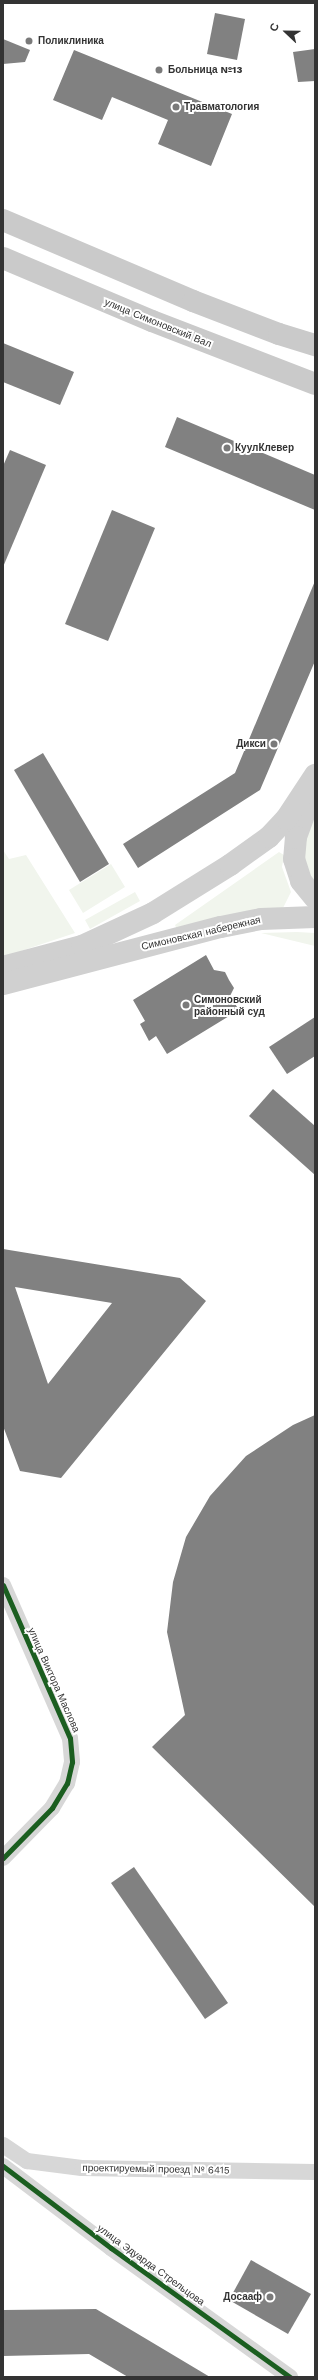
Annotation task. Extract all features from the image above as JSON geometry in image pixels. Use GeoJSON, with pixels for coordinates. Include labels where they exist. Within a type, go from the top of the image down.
{"type":"FeatureCollection","features":[{"type":"Feature","properties":{"kind":"main road"},"geometry":{"type":"LineString","coordinates":[[3,220],[193,301],[279,334],[315,345]]}},
{"type":"Feature","properties":{"kind":"main road","name":"улица Симоновский Вал"},"geometry":{"type":"LineString","coordinates":[[3,258],[152,321],[315,384]]}},
{"type":"Feature","properties":{"kind":"main road"},"geometry":{"type":"LineString","coordinates":[[3,967],[82,946],[153,913],[230,865],[269,836],[286,819],[315,776]]}},
{"type":"Feature","properties":{"kind":"main road"},"geometry":{"type":"LineString","coordinates":[[315,785],[296,838],[294,859],[301,882],[315,898]]}},
{"type":"Feature","properties":{"kind":"main road","name":"Симоновская набережная"},"geometry":{"type":"LineString","coordinates":[[3,984],[88,961],[254,920],[315,917]]}},
{"type":"Feature","properties":{"kind":"street","name":"улица Виктора Маслова"},"geometry":{"type":"LineString","coordinates":[[3,1585],[70,1738],[72,1762],[67,1783],[52,1808],[3,1858]]}},
{"type":"Feature","properties":{"kind":"street","name":"проектируемый проезд № 6415"},"geometry":{"type":"LineString","coordinates":[[3,2145],[27,2161],[82,2168],[315,2172]]}},
{"type":"Feature","properties":{"kind":"street","name":"улица Эдуарда Стрельцова"},"geometry":{"type":"LineString","coordinates":[[3,2166],[111,2248],[290,2377]]}},
{"type":"Feature","properties":{"kind":"shaded area"},"geometry":{"type":"Polygon","coordinates":[[[315,817],[315,882],[304,867],[301,851],[315,817]]]}},
{"type":"Feature","properties":{"kind":"shaded area"},"geometry":{"type":"Polygon","coordinates":[[[3,850],[9,859],[26,855],[75,933],[3,957],[3,850]]]}},
{"type":"Feature","properties":{"kind":"shaded area"},"geometry":{"type":"Polygon","coordinates":[[[279,852],[284,855],[282,867],[291,892],[283,908],[178,932],[175,925],[279,852]]]}},
{"type":"Feature","properties":{"kind":"shaded area"},"geometry":{"type":"Polygon","coordinates":[[[111,864],[125,887],[83,913],[69,890],[111,864]]]}},
{"type":"Feature","properties":{"kind":"shaded area"},"geometry":{"type":"Polygon","coordinates":[[[135,892],[140,901],[90,929],[85,920],[135,892]]]}},
{"type":"Feature","properties":{"kind":"shaded area"},"geometry":{"type":"Polygon","coordinates":[[[261,933],[315,933],[315,946],[261,933]]]}},
{"type":"Feature","properties":{"kind":"building"},"geometry":{"type":"Polygon","coordinates":[[[215,13],[245,19],[237,60],[207,54],[215,13]]]}},
{"type":"Feature","properties":{"kind":"building"},"geometry":{"type":"Polygon","coordinates":[[[3,39],[30,50],[25,62],[3,64],[3,39]]]}},
{"type":"Feature","properties":{"kind":"building"},"geometry":{"type":"Polygon","coordinates":[[[315,49],[315,81],[298,82],[293,52],[315,49]]]}},
{"type":"Feature","properties":{"kind":"building","name":"Травматология"},"geometry":{"type":"Polygon","coordinates":[[[74,50],[232,114],[211,166],[158,144],[168,120],[112,97],[102,120],[53,100],[74,50]]]}},
{"type":"Feature","properties":{"kind":"building"},"geometry":{"type":"Polygon","coordinates":[[[3,343],[74,372],[60,405],[3,382],[3,343]]]}},
{"type":"Feature","properties":{"kind":"building"},"geometry":{"type":"Polygon","coordinates":[[[177,417],[315,475],[315,510],[165,447],[177,417]]]}},
{"type":"Feature","properties":{"kind":"building"},"geometry":{"type":"Polygon","coordinates":[[[10,450],[46,465],[3,567],[3,466],[10,450]]]}},
{"type":"Feature","properties":{"kind":"building"},"geometry":{"type":"Polygon","coordinates":[[[112,510],[155,528],[108,641],[65,624],[112,510]]]}},
{"type":"Feature","properties":{"kind":"building"},"geometry":{"type":"Polygon","coordinates":[[[315,581],[315,661],[260,790],[138,868],[123,844],[235,773],[315,581]]]}},
{"type":"Feature","properties":{"kind":"building"},"geometry":{"type":"Polygon","coordinates":[[[43,753],[109,864],[80,882],[14,770],[43,753]]]}},
{"type":"Feature","properties":{"kind":"building","name":"Симоновский районный суд"},"geometry":{"type":"Polygon","coordinates":[[[206,955],[214,970],[225,972],[234,988],[230,996],[239,1010],[167,1054],[156,1036],[149,1041],[140,1024],[145,1021],[133,1000],[206,955]]]}},
{"type":"Feature","properties":{"kind":"building"},"geometry":{"type":"Polygon","coordinates":[[[315,1017],[315,1056],[287,1074],[269,1047],[315,1017]]]}},
{"type":"Feature","properties":{"kind":"building"},"geometry":{"type":"Polygon","coordinates":[[[273,1089],[315,1126],[315,1175],[249,1116],[273,1089]]]}},
{"type":"Feature","properties":{"kind":"building"},"geometry":{"type":"Polygon","coordinates":[[[3,1249],[180,1278],[206,1301],[61,1478],[20,1471],[3,1426],[3,1249]],[[15,1287],[48,1384],[112,1303],[15,1287]]]}},
{"type":"Feature","properties":{"kind":"building"},"geometry":{"type":"Polygon","coordinates":[[[315,1415],[315,1907],[152,1747],[185,1715],[167,1632],[173,1582],[186,1537],[210,1496],[246,1456],[293,1425],[315,1415]]]}},
{"type":"Feature","properties":{"kind":"building"},"geometry":{"type":"Polygon","coordinates":[[[134,1867],[228,2003],[205,2019],[111,1883],[134,1867]]]}},
{"type":"Feature","properties":{"kind":"building","name":"Досааф"},"geometry":{"type":"Polygon","coordinates":[[[251,2260],[311,2294],[288,2334],[229,2300],[251,2260]]]}},
{"type":"Feature","properties":{"kind":"building"},"geometry":{"type":"Polygon","coordinates":[[[96,2309],[210,2377],[128,2377],[89,2354],[3,2356],[3,2310],[96,2309]]]}},
{"type":"Feature","properties":{"kind":"cycle path"},"geometry":{"type":"LineString","coordinates":[[3,1585],[70,1738],[72,1762],[67,1783],[52,1808],[3,1858]]}},
{"type":"Feature","properties":{"kind":"cycle path"},"geometry":{"type":"LineString","coordinates":[[3,2166],[111,2248],[290,2377]]}},
{"type":"Feature","properties":{"kind":"place","name":"Поликлиника"},"geometry":{"type":"Point","coordinates":[29,41]}},
{"type":"Feature","properties":{"kind":"place","name":"Больница №13"},"geometry":{"type":"Point","coordinates":[159,70]}},
{"type":"Feature","properties":{"kind":"place","name":"Травматология"},"geometry":{"type":"Point","coordinates":[176,107]}},
{"type":"Feature","properties":{"kind":"place","name":"КуулКлевер"},"geometry":{"type":"Point","coordinates":[227,448]}},
{"type":"Feature","properties":{"kind":"place","name":"Дикси"},"geometry":{"type":"Point","coordinates":[274,744]}},
{"type":"Feature","properties":{"kind":"place","name":"Симоновский районный суд"},"geometry":{"type":"Point","coordinates":[186,1005]}},
{"type":"Feature","properties":{"kind":"place","name":"Досааф"},"geometry":{"type":"Point","coordinates":[270,2297]}}]}
